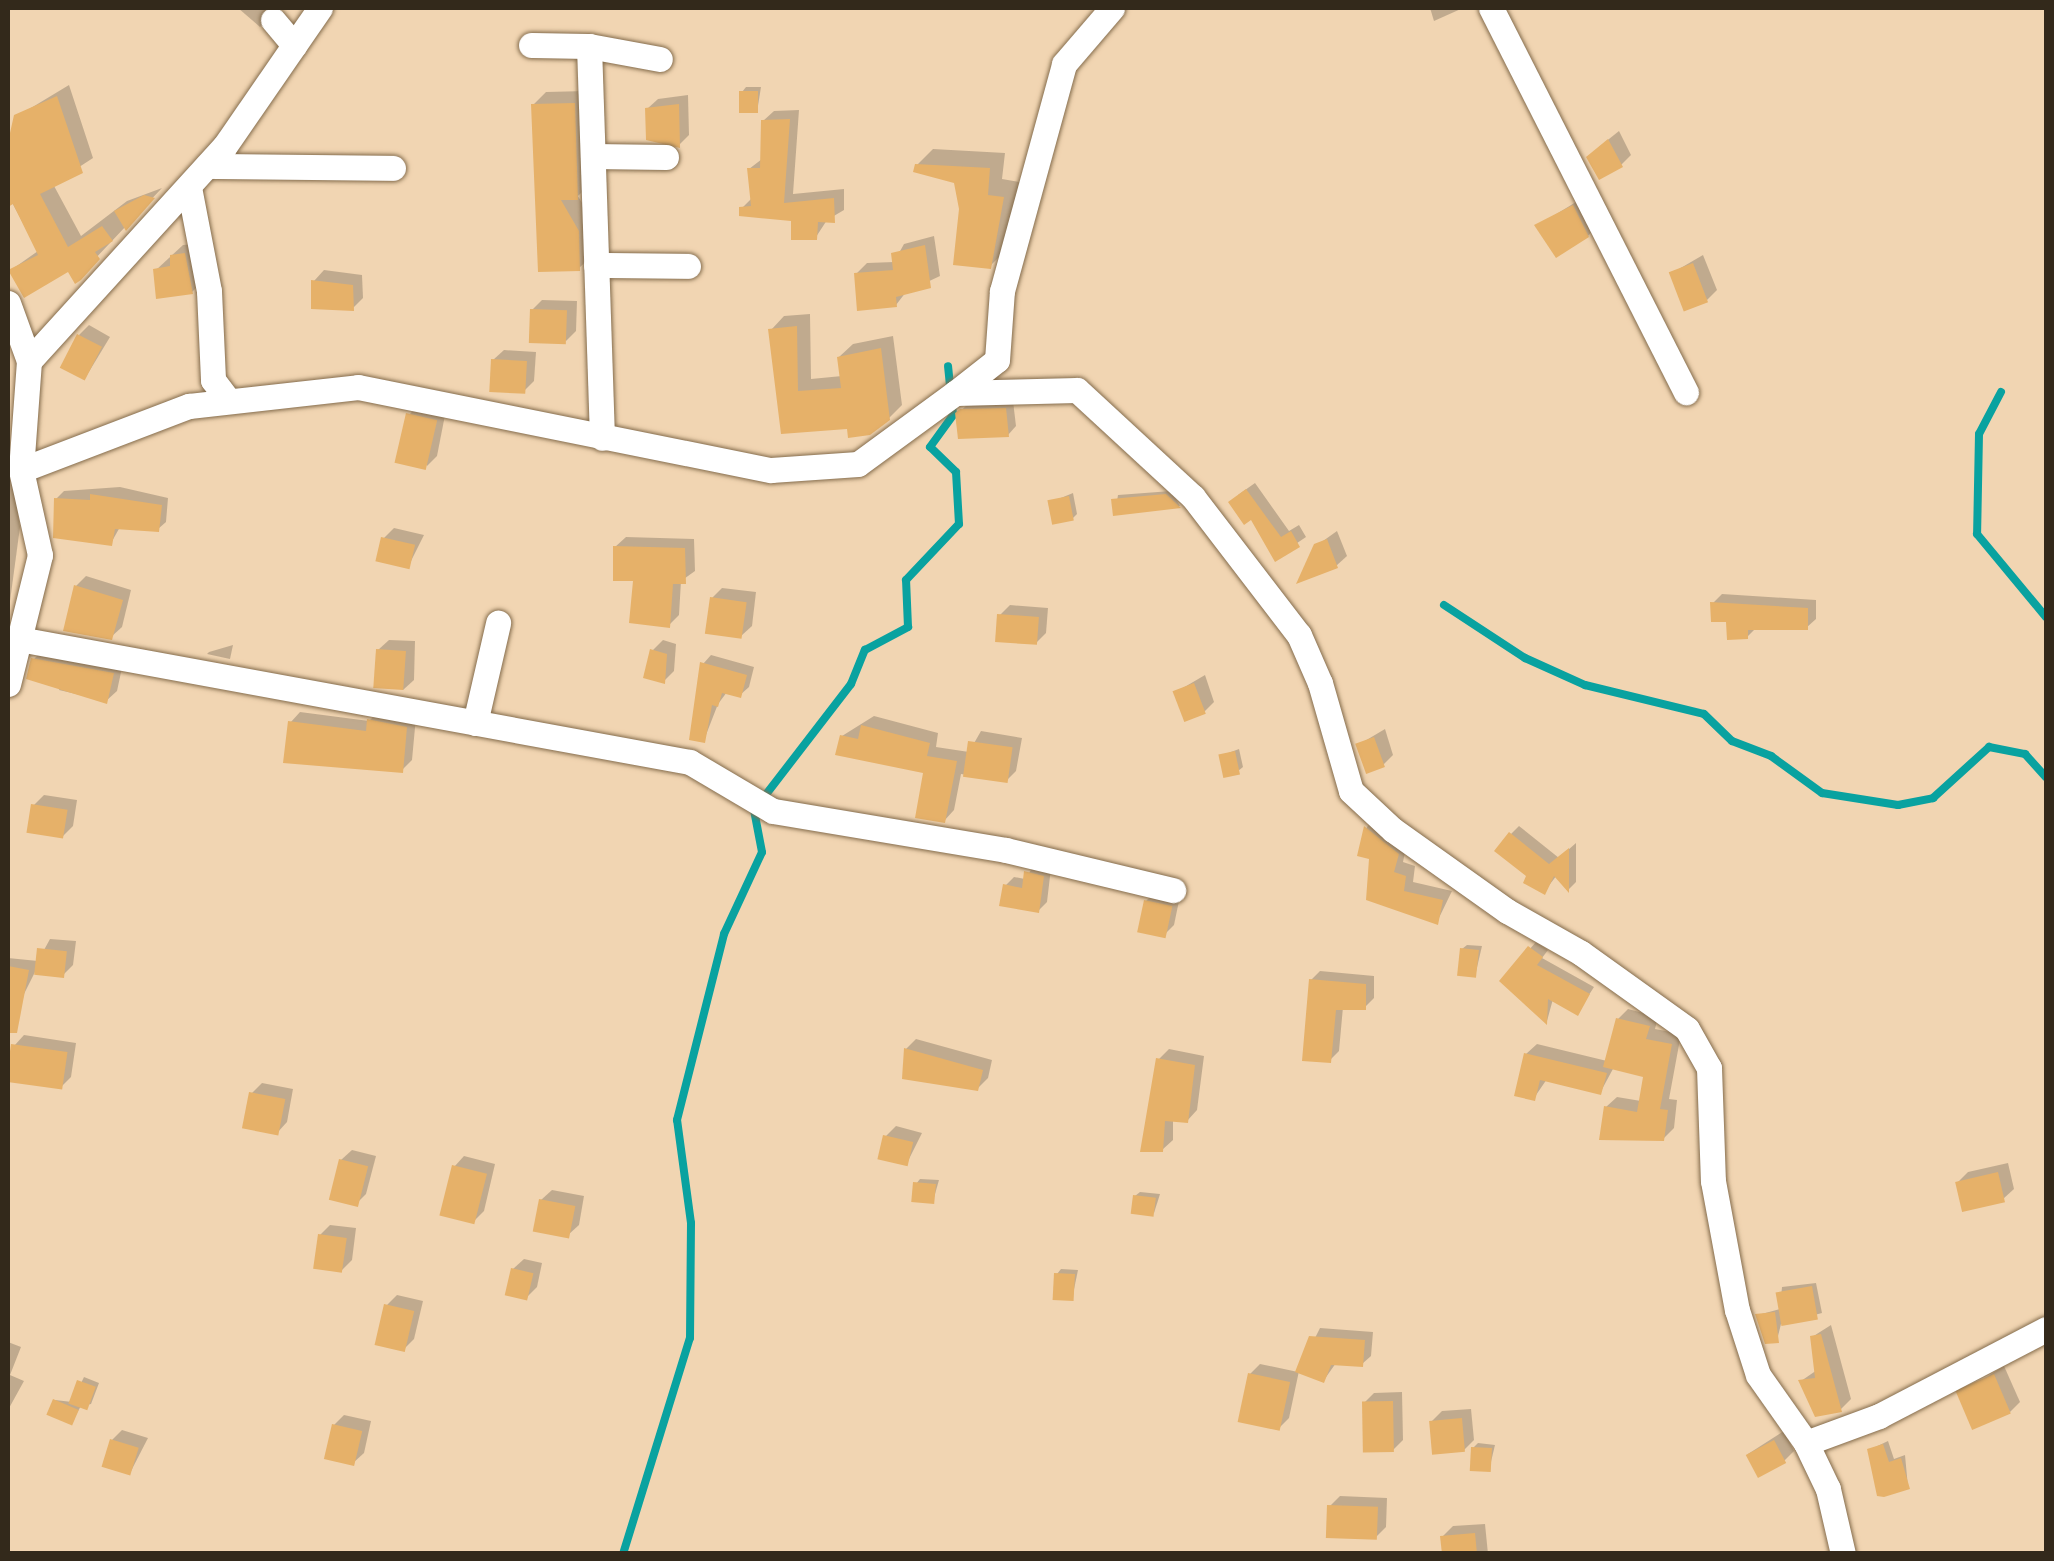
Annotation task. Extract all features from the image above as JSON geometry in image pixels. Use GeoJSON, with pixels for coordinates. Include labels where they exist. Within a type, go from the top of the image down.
{"type":"FeatureCollection","features":[{"type":"Feature","properties":{"kind":"street"},"geometry":{"type":"LineString","coordinates":[[29,361],[207,166],[320,8]]}},
{"type":"Feature","properties":{"kind":"street"},"geometry":{"type":"LineString","coordinates":[[21,470],[189,406],[358,387],[771,470],[858,464],[997,360],[1002,291],[1064,64],[1112,8]]}},
{"type":"Feature","properties":{"kind":"street"},"geometry":{"type":"LineString","coordinates":[[1490,8],[1686,392]]}},
{"type":"Feature","properties":{"kind":"street"},"geometry":{"type":"LineString","coordinates":[[273,20],[294,45]]}},
{"type":"Feature","properties":{"kind":"street"},"geometry":{"type":"LineString","coordinates":[[531,45],[589,46],[660,58]]}},
{"type":"Feature","properties":{"kind":"street"},"geometry":{"type":"LineString","coordinates":[[589,46],[602,438]]}},
{"type":"Feature","properties":{"kind":"street"},"geometry":{"type":"LineString","coordinates":[[593,156],[666,158]]}},
{"type":"Feature","properties":{"kind":"street"},"geometry":{"type":"LineString","coordinates":[[207,166],[393,168]]}},
{"type":"Feature","properties":{"kind":"street"},"geometry":{"type":"LineString","coordinates":[[188,187],[209,291],[213,380],[228,400]]}},
{"type":"Feature","properties":{"kind":"street"},"geometry":{"type":"LineString","coordinates":[[596,265],[688,266]]}},
{"type":"Feature","properties":{"kind":"street"},"geometry":{"type":"LineString","coordinates":[[8,303],[29,361],[21,470],[40,554],[8,684]]}},
{"type":"Feature","properties":{"kind":"street"},"geometry":{"type":"LineString","coordinates":[[956,393],[1077,390],[1158,458],[1299,635],[1320,682],[1351,791],[1464,881],[1687,1029],[1709,1068],[1713,1181],[1737,1310],[1758,1374],[1806,1443],[1828,1489],[1844,1554]]}},
{"type":"Feature","properties":{"kind":"street"},"geometry":{"type":"LineString","coordinates":[[475,722],[498,623]]}},
{"type":"Feature","properties":{"kind":"street"},"geometry":{"type":"LineString","coordinates":[[19,639],[690,762],[773,810],[1006,850],[1173,890]]}},
{"type":"Feature","properties":{"kind":"street"},"geometry":{"type":"LineString","coordinates":[[1806,1443],[1879,1416],[2046,1330]]}},
{"type":"Feature","properties":{"kind":"building"},"geometry":{"type":"Polygon","coordinates":[[[739,91],[758,91],[758,113],[739,113],[739,91]]]}},
{"type":"Feature","properties":{"kind":"building"},"geometry":{"type":"Polygon","coordinates":[[[57,96],[83,173],[40,194],[68,247],[102,226],[113,241],[95,252],[100,259],[75,284],[68,272],[24,298],[8,270],[38,255],[13,204],[8,207],[8,142],[14,115],[57,96]]]}},
{"type":"Feature","properties":{"kind":"building"},"geometry":{"type":"Polygon","coordinates":[[[575,103],[578,200],[561,200],[579,231],[580,271],[538,272],[531,104],[575,103]]]}},
{"type":"Feature","properties":{"kind":"building"},"geometry":{"type":"Polygon","coordinates":[[[679,104],[680,148],[646,140],[645,108],[679,104]]]}},
{"type":"Feature","properties":{"kind":"building"},"geometry":{"type":"Polygon","coordinates":[[[790,119],[784,203],[834,198],[835,223],[818,222],[817,240],[791,240],[791,221],[739,216],[739,207],[751,206],[747,168],[760,168],[761,120],[790,119]]]}},
{"type":"Feature","properties":{"kind":"building"},"geometry":{"type":"Polygon","coordinates":[[[1608,139],[1623,167],[1599,180],[1586,157],[1608,139]]]}},
{"type":"Feature","properties":{"kind":"building"},"geometry":{"type":"Polygon","coordinates":[[[915,164],[990,168],[988,195],[1004,197],[991,269],[953,265],[959,209],[954,183],[913,172],[915,164]]]}},
{"type":"Feature","properties":{"kind":"building"},"geometry":{"type":"Polygon","coordinates":[[[144,195],[155,198],[126,231],[114,211],[144,195]]]}},
{"type":"Feature","properties":{"kind":"building"},"geometry":{"type":"Polygon","coordinates":[[[1573,205],[1589,237],[1556,258],[1534,225],[1573,205]]]}},
{"type":"Feature","properties":{"kind":"building"},"geometry":{"type":"Polygon","coordinates":[[[925,245],[931,288],[896,297],[897,307],[857,311],[854,273],[893,270],[891,253],[925,245]]]}},
{"type":"Feature","properties":{"kind":"building"},"geometry":{"type":"Polygon","coordinates":[[[185,253],[193,294],[156,299],[153,269],[170,266],[170,255],[185,253]]]}},
{"type":"Feature","properties":{"kind":"building"},"geometry":{"type":"Polygon","coordinates":[[[1693,263],[1708,302],[1684,312],[1669,272],[1693,263]]]}},
{"type":"Feature","properties":{"kind":"building"},"geometry":{"type":"Polygon","coordinates":[[[311,280],[353,285],[354,311],[311,309],[311,280]]]}},
{"type":"Feature","properties":{"kind":"building"},"geometry":{"type":"Polygon","coordinates":[[[530,309],[567,310],[566,344],[529,343],[530,309]]]}},
{"type":"Feature","properties":{"kind":"building"},"geometry":{"type":"Polygon","coordinates":[[[797,326],[798,391],[841,388],[837,357],[881,348],[890,420],[870,435],[848,438],[847,429],[781,434],[768,329],[797,326]]]}},
{"type":"Feature","properties":{"kind":"building"},"geometry":{"type":"Polygon","coordinates":[[[77,334],[102,347],[85,381],[60,368],[77,334]]]}},
{"type":"Feature","properties":{"kind":"building"},"geometry":{"type":"Polygon","coordinates":[[[491,359],[527,361],[525,394],[489,392],[491,359]]]}},
{"type":"Feature","properties":{"kind":"building"},"geometry":{"type":"Polygon","coordinates":[[[1006,408],[1009,437],[958,439],[955,413],[960,409],[1006,408]]]}},
{"type":"Feature","properties":{"kind":"building"},"geometry":{"type":"Polygon","coordinates":[[[406,413],[437,420],[426,470],[395,463],[406,413]]]}},
{"type":"Feature","properties":{"kind":"building"},"geometry":{"type":"Polygon","coordinates":[[[1246,489],[1281,537],[1291,531],[1300,547],[1275,562],[1251,520],[1244,525],[1228,502],[1246,489]]]}},
{"type":"Feature","properties":{"kind":"building"},"geometry":{"type":"Polygon","coordinates":[[[90,494],[162,505],[159,532],[115,529],[112,546],[53,538],[54,498],[90,500],[90,494]]]}},
{"type":"Feature","properties":{"kind":"building"},"geometry":{"type":"Polygon","coordinates":[[[1166,494],[1181,508],[1113,516],[1111,499],[1166,494]]]}},
{"type":"Feature","properties":{"kind":"building"},"geometry":{"type":"Polygon","coordinates":[[[1069,496],[1074,521],[1052,525],[1047,500],[1069,496]]]}},
{"type":"Feature","properties":{"kind":"building"},"geometry":{"type":"Polygon","coordinates":[[[381,537],[415,545],[409,569],[375,561],[381,537]]]}},
{"type":"Feature","properties":{"kind":"building"},"geometry":{"type":"Polygon","coordinates":[[[1327,539],[1338,568],[1296,584],[1314,544],[1327,539]]]}},
{"type":"Feature","properties":{"kind":"building"},"geometry":{"type":"Polygon","coordinates":[[[613,546],[685,548],[686,584],[673,584],[670,628],[629,623],[633,581],[613,581],[613,546]]]}},
{"type":"Feature","properties":{"kind":"building"},"geometry":{"type":"Polygon","coordinates":[[[74,585],[123,600],[112,640],[63,631],[74,585]]]}},
{"type":"Feature","properties":{"kind":"building"},"geometry":{"type":"Polygon","coordinates":[[[710,597],[747,602],[741,639],[705,634],[710,597]]]}},
{"type":"Feature","properties":{"kind":"building"},"geometry":{"type":"Polygon","coordinates":[[[1710,602],[1808,608],[1808,630],[1748,630],[1748,639],[1727,640],[1726,622],[1711,622],[1710,602]]]}},
{"type":"Feature","properties":{"kind":"building"},"geometry":{"type":"Polygon","coordinates":[[[997,614],[1039,617],[1037,645],[995,642],[997,614]]]}},
{"type":"Feature","properties":{"kind":"building"},"geometry":{"type":"Polygon","coordinates":[[[376,649],[406,651],[403,690],[373,688],[376,649]]]}},
{"type":"Feature","properties":{"kind":"building"},"geometry":{"type":"Polygon","coordinates":[[[650,649],[667,654],[665,684],[643,678],[650,649]]]}},
{"type":"Feature","properties":{"kind":"building"},"geometry":{"type":"Polygon","coordinates":[[[31,658],[114,673],[107,704],[26,679],[31,658]]]}},
{"type":"Feature","properties":{"kind":"building"},"geometry":{"type":"Polygon","coordinates":[[[700,662],[747,675],[741,698],[722,693],[718,707],[712,705],[705,743],[689,740],[700,662]]]}},
{"type":"Feature","properties":{"kind":"building"},"geometry":{"type":"Polygon","coordinates":[[[1194,683],[1206,714],[1184,722],[1173,691],[1194,683]]]}},
{"type":"Feature","properties":{"kind":"building"},"geometry":{"type":"Polygon","coordinates":[[[367,719],[407,727],[403,773],[283,763],[288,721],[366,731],[367,719]]]}},
{"type":"Feature","properties":{"kind":"building"},"geometry":{"type":"Polygon","coordinates":[[[861,725],[930,743],[927,756],[957,761],[945,823],[915,818],[923,773],[835,755],[840,735],[858,739],[861,725]]]}},
{"type":"Feature","properties":{"kind":"building"},"geometry":{"type":"Polygon","coordinates":[[[1374,737],[1385,767],[1366,774],[1355,744],[1374,737]]]}},
{"type":"Feature","properties":{"kind":"building"},"geometry":{"type":"Polygon","coordinates":[[[968,741],[1013,747],[1008,783],[963,777],[968,741]]]}},
{"type":"Feature","properties":{"kind":"building"},"geometry":{"type":"Polygon","coordinates":[[[1235,751],[1240,774],[1223,778],[1218,755],[1235,751]]]}},
{"type":"Feature","properties":{"kind":"building"},"geometry":{"type":"Polygon","coordinates":[[[31,804],[68,810],[63,838],[26,833],[31,804]]]}},
{"type":"Feature","properties":{"kind":"building"},"geometry":{"type":"Polygon","coordinates":[[[1364,826],[1399,854],[1394,872],[1406,876],[1404,891],[1443,900],[1438,925],[1366,900],[1369,859],[1357,856],[1364,826]]]}},
{"type":"Feature","properties":{"kind":"building"},"geometry":{"type":"Polygon","coordinates":[[[1509,832],[1549,864],[1569,848],[1569,893],[1554,876],[1545,895],[1523,883],[1526,876],[1494,851],[1509,832]]]}},
{"type":"Feature","properties":{"kind":"building"},"geometry":{"type":"Polygon","coordinates":[[[1024,871],[1044,876],[1039,913],[999,906],[1003,884],[1022,888],[1024,871]]]}},
{"type":"Feature","properties":{"kind":"building"},"geometry":{"type":"Polygon","coordinates":[[[1144,900],[1172,906],[1166,938],[1137,932],[1144,900]]]}},
{"type":"Feature","properties":{"kind":"building"},"geometry":{"type":"Polygon","coordinates":[[[1528,946],[1543,957],[1537,965],[1590,994],[1578,1016],[1548,999],[1547,1025],[1499,981],[1528,946]]]}},
{"type":"Feature","properties":{"kind":"building"},"geometry":{"type":"Polygon","coordinates":[[[37,948],[67,951],[64,978],[34,975],[37,948]]]}},
{"type":"Feature","properties":{"kind":"building"},"geometry":{"type":"Polygon","coordinates":[[[1460,948],[1479,950],[1476,978],[1457,976],[1460,948]]]}},
{"type":"Feature","properties":{"kind":"building"},"geometry":{"type":"Polygon","coordinates":[[[8,966],[29,970],[17,1033],[8,1033],[8,966]]]}},
{"type":"Feature","properties":{"kind":"building"},"geometry":{"type":"Polygon","coordinates":[[[1309,979],[1366,984],[1366,1010],[1336,1010],[1331,1063],[1302,1061],[1309,979]]]}},
{"type":"Feature","properties":{"kind":"building"},"geometry":{"type":"Polygon","coordinates":[[[1616,1018],[1650,1026],[1646,1039],[1672,1044],[1660,1109],[1668,1110],[1664,1141],[1599,1140],[1604,1106],[1637,1112],[1643,1077],[1603,1067],[1616,1018]]]}},
{"type":"Feature","properties":{"kind":"building"},"geometry":{"type":"Polygon","coordinates":[[[11,1044],[67,1052],[62,1090],[8,1082],[11,1044]]]}},
{"type":"Feature","properties":{"kind":"building"},"geometry":{"type":"Polygon","coordinates":[[[904,1048],[983,1070],[978,1091],[902,1079],[904,1048]]]}},
{"type":"Feature","properties":{"kind":"building"},"geometry":{"type":"Polygon","coordinates":[[[1524,1053],[1607,1073],[1601,1095],[1540,1080],[1535,1101],[1514,1096],[1524,1053]]]}},
{"type":"Feature","properties":{"kind":"building"},"geometry":{"type":"Polygon","coordinates":[[[1156,1058],[1195,1065],[1188,1123],[1165,1121],[1163,1152],[1140,1152],[1156,1058]]]}},
{"type":"Feature","properties":{"kind":"building"},"geometry":{"type":"Polygon","coordinates":[[[249,1092],[285,1099],[278,1135],[242,1128],[249,1092]]]}},
{"type":"Feature","properties":{"kind":"building"},"geometry":{"type":"Polygon","coordinates":[[[883,1135],[913,1142],[908,1166],[877,1159],[883,1135]]]}},
{"type":"Feature","properties":{"kind":"building"},"geometry":{"type":"Polygon","coordinates":[[[339,1159],[368,1166],[358,1207],[329,1200],[339,1159]]]}},
{"type":"Feature","properties":{"kind":"building"},"geometry":{"type":"Polygon","coordinates":[[[452,1165],[487,1174],[474,1224],[439,1215],[452,1165]]]}},
{"type":"Feature","properties":{"kind":"building"},"geometry":{"type":"Polygon","coordinates":[[[1998,1172],[2005,1202],[1962,1212],[1955,1182],[1998,1172]]]}},
{"type":"Feature","properties":{"kind":"building"},"geometry":{"type":"Polygon","coordinates":[[[913,1182],[936,1184],[934,1204],[911,1202],[913,1182]]]}},
{"type":"Feature","properties":{"kind":"building"},"geometry":{"type":"Polygon","coordinates":[[[1133,1195],[1156,1198],[1154,1217],[1131,1214],[1133,1195]]]}},
{"type":"Feature","properties":{"kind":"building"},"geometry":{"type":"Polygon","coordinates":[[[539,1199],[575,1206],[569,1238],[533,1231],[539,1199]]]}},
{"type":"Feature","properties":{"kind":"building"},"geometry":{"type":"Polygon","coordinates":[[[318,1234],[347,1238],[342,1273],[313,1269],[318,1234]]]}},
{"type":"Feature","properties":{"kind":"building"},"geometry":{"type":"Polygon","coordinates":[[[511,1268],[533,1273],[527,1300],[505,1295],[511,1268]]]}},
{"type":"Feature","properties":{"kind":"building"},"geometry":{"type":"Polygon","coordinates":[[[1054,1273],[1075,1274],[1074,1301],[1053,1300],[1054,1273]]]}},
{"type":"Feature","properties":{"kind":"building"},"geometry":{"type":"Polygon","coordinates":[[[1812,1286],[1818,1319],[1781,1326],[1776,1292],[1812,1286]]]}},
{"type":"Feature","properties":{"kind":"building"},"geometry":{"type":"Polygon","coordinates":[[[384,1304],[414,1311],[405,1352],[375,1345],[384,1304]]]}},
{"type":"Feature","properties":{"kind":"building"},"geometry":{"type":"Polygon","coordinates":[[[1775,1312],[1779,1343],[1765,1344],[1755,1314],[1775,1312]]]}},
{"type":"Feature","properties":{"kind":"building"},"geometry":{"type":"Polygon","coordinates":[[[1821,1334],[1842,1412],[1815,1417],[1798,1380],[1815,1378],[1810,1336],[1821,1334]]]}},
{"type":"Feature","properties":{"kind":"building"},"geometry":{"type":"Polygon","coordinates":[[[1309,1336],[1365,1340],[1363,1367],[1331,1365],[1324,1383],[1295,1372],[1309,1336]]]}},
{"type":"Feature","properties":{"kind":"building"},"geometry":{"type":"Polygon","coordinates":[[[1248,1373],[1290,1382],[1280,1431],[1238,1422],[1248,1373]]]}},
{"type":"Feature","properties":{"kind":"building"},"geometry":{"type":"Polygon","coordinates":[[[1994,1374],[2011,1414],[1972,1430],[1955,1390],[1994,1374]]]}},
{"type":"Feature","properties":{"kind":"building"},"geometry":{"type":"Polygon","coordinates":[[[77,1380],[96,1387],[87,1410],[68,1403],[77,1380]]]}},
{"type":"Feature","properties":{"kind":"building"},"geometry":{"type":"Polygon","coordinates":[[[53,1399],[79,1410],[72,1426],[46,1415],[53,1399]]]}},
{"type":"Feature","properties":{"kind":"building"},"geometry":{"type":"Polygon","coordinates":[[[1393,1401],[1394,1452],[1363,1453],[1362,1402],[1393,1401]]]}},
{"type":"Feature","properties":{"kind":"building"},"geometry":{"type":"Polygon","coordinates":[[[1462,1418],[1465,1452],[1432,1455],[1429,1421],[1462,1418]]]}},
{"type":"Feature","properties":{"kind":"building"},"geometry":{"type":"Polygon","coordinates":[[[332,1424],[362,1431],[354,1466],[324,1459],[332,1424]]]}},
{"type":"Feature","properties":{"kind":"building"},"geometry":{"type":"Polygon","coordinates":[[[110,1439],[139,1448],[130,1476],[102,1467],[110,1439]]]}},
{"type":"Feature","properties":{"kind":"building"},"geometry":{"type":"Polygon","coordinates":[[[1774,1440],[1786,1463],[1758,1478],[1746,1455],[1774,1440]]]}},
{"type":"Feature","properties":{"kind":"building"},"geometry":{"type":"Polygon","coordinates":[[[1883,1444],[1889,1462],[1901,1458],[1910,1489],[1884,1497],[1877,1496],[1867,1449],[1883,1444]]]}},
{"type":"Feature","properties":{"kind":"building"},"geometry":{"type":"Polygon","coordinates":[[[1471,1447],[1492,1448],[1491,1472],[1470,1471],[1471,1447]]]}},
{"type":"Feature","properties":{"kind":"building"},"geometry":{"type":"Polygon","coordinates":[[[1327,1505],[1378,1507],[1377,1540],[1326,1538],[1327,1505]]]}},
{"type":"Feature","properties":{"kind":"building"},"geometry":{"type":"Polygon","coordinates":[[[1475,1533],[1477,1554],[1442,1554],[1440,1536],[1475,1533]]]}},
{"type":"Feature","properties":{"kind":"waterway"},"geometry":{"type":"LineString","coordinates":[[623,1554],[690,1338],[691,1223],[677,1120],[724,934],[762,852],[754,810],[851,684],[865,650],[908,627],[906,580],[959,524],[956,472],[930,447],[953,415],[948,366]]}},
{"type":"Feature","properties":{"kind":"waterway"},"geometry":{"type":"LineString","coordinates":[[2001,392],[1979,434],[1977,534],[2046,617]]}},
{"type":"Feature","properties":{"kind":"waterway"},"geometry":{"type":"LineString","coordinates":[[1444,605],[1525,658],[1585,685],[1704,714],[1732,741],[1771,756],[1822,793],[1898,805],[1933,798],[1989,747],[2025,754],[2046,777]]}}]}
